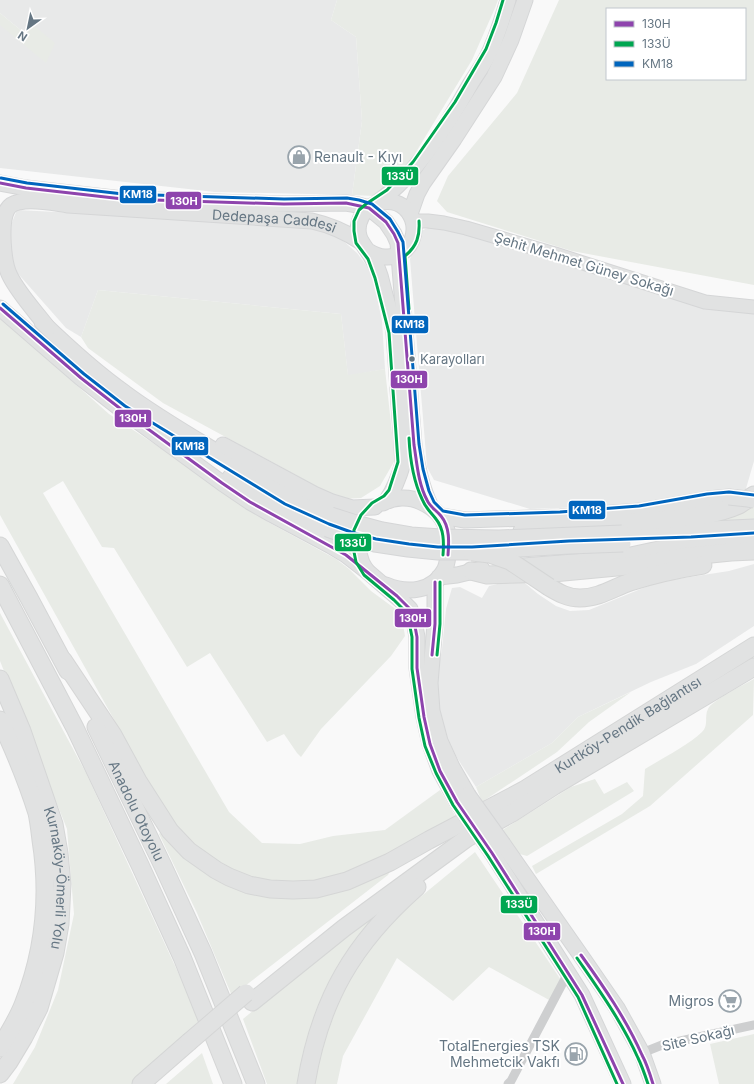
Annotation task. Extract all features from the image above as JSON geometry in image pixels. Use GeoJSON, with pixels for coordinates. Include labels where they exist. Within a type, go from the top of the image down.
{"type":"FeatureCollection","features":[{"type":"Feature","properties":{"kind":"highway"},"geometry":{"type":"LineString","coordinates":[[469,545],[566,526],[622,533],[725,511],[754,495]]}},
{"type":"Feature","properties":{"kind":"highway"},"geometry":{"type":"LineString","coordinates":[[469,545],[510,561],[567,597],[579,598],[592,597],[629,582],[660,573],[754,557]]}},
{"type":"Feature","properties":{"kind":"highway","name":"Anadolu Otoyolu"},"geometry":{"type":"LineString","coordinates":[[0,546],[63,660],[122,779],[202,953],[256,1084]]}},
{"type":"Feature","properties":{"kind":"highway"},"geometry":{"type":"LineString","coordinates":[[471,571],[487,575],[553,573],[638,565],[680,557],[754,551]]}},
{"type":"Feature","properties":{"kind":"highway","name":"Anadolu Otoyolu"},"geometry":{"type":"LineString","coordinates":[[0,585],[75,728],[140,865],[182,957],[233,1084]]}},
{"type":"Feature","properties":{"kind":"highway","name":"Kurtköy-Pendik Bağlantısı"},"geometry":{"type":"LineString","coordinates":[[506,807],[529,787],[754,646]]}},
{"type":"Feature","properties":{"kind":"highway"},"geometry":{"type":"LineString","coordinates":[[63,660],[113,735],[138,781],[170,831],[189,851],[203,861],[222,873],[249,884],[270,889],[293,890],[316,889],[347,881],[390,862],[429,840],[506,807]]}},
{"type":"Feature","properties":{"kind":"highway","name":"Kurtköy-Pendik Bağlantısı"},"geometry":{"type":"LineString","coordinates":[[506,807],[561,782],[754,667]]}},
{"type":"Feature","properties":{"kind":"highway","name":"Kurnaköy-Ömerli Yolu"},"geometry":{"type":"LineString","coordinates":[[0,679],[22,731],[54,824],[62,884],[60,924],[55,953],[39,1008],[24,1037],[0,1074]]}},
{"type":"Feature","properties":{"kind":"highway","name":"Kurnaköy-Ömerli Yolu"},"geometry":{"type":"LineString","coordinates":[[0,720],[20,764],[37,814],[44,862],[45,915],[41,946],[32,981],[23,1007],[0,1048]]}},
{"type":"Feature","properties":{"kind":"highway"},"geometry":{"type":"LineString","coordinates":[[141,1084],[192,1046],[249,998],[461,842],[506,807]]}},
{"type":"Feature","properties":{"kind":"highway"},"geometry":{"type":"LineString","coordinates":[[306,1084],[310,1060],[323,1017],[339,981],[361,946],[387,915],[416,887],[463,848],[506,807]]}},
{"type":"Feature","properties":{"kind":"highway"},"geometry":{"type":"LineString","coordinates":[[201,1005],[223,1084]]}},
{"type":"Feature","properties":{"kind":"highway"},"geometry":{"type":"LineString","coordinates":[[157,1084],[192,1046]]}},
{"type":"Feature","properties":{"kind":"main road"},"geometry":{"type":"LineString","coordinates":[[99,373],[155,408],[314,494],[332,502],[352,508],[381,504],[401,498],[416,499],[430,506],[441,516],[447,527],[450,541],[447,563],[437,579],[427,588],[419,590],[398,589],[373,577],[361,560],[358,546],[359,531],[365,518],[381,504],[393,492],[403,463],[394,332],[380,276],[376,264],[364,247],[359,231],[359,223],[363,214],[373,205],[390,194],[417,165],[459,105],[490,51],[501,25],[508,0]]}},
{"type":"Feature","properties":{"kind":"main road"},"geometry":{"type":"LineString","coordinates":[[412,218],[417,194],[423,183],[454,139],[494,77],[511,40],[525,0]]}},
{"type":"Feature","properties":{"kind":"main road","name":"Dedepaşa Caddesi"},"geometry":{"type":"LineString","coordinates":[[0,183],[26,188],[130,199],[284,204],[346,203],[373,205],[394,234],[400,254],[414,445],[424,493],[430,506]]}},
{"type":"Feature","properties":{"kind":"main road"},"geometry":{"type":"LineString","coordinates":[[0,190],[68,193]]}},
{"type":"Feature","properties":{"kind":"main road","name":"Dedepaşa Caddesi"},"geometry":{"type":"LineString","coordinates":[[48,328],[9,276],[6,266],[2,241],[3,221],[6,211],[12,205],[19,202],[31,200],[76,206],[312,222],[326,224],[349,234],[364,247],[379,256],[393,257],[400,254]]}},
{"type":"Feature","properties":{"kind":"main road"},"geometry":{"type":"LineString","coordinates":[[373,205],[389,201],[398,203],[405,208],[412,218],[415,229],[414,237],[412,242],[400,254]]}},
{"type":"Feature","properties":{"kind":"main road"},"geometry":{"type":"LineString","coordinates":[[0,276],[33,314],[73,352],[99,373],[149,410],[290,496],[350,538],[375,544],[438,552],[469,545]]}},
{"type":"Feature","properties":{"kind":"main road"},"geometry":{"type":"LineString","coordinates":[[0,297],[23,322],[81,378]]}},
{"type":"Feature","properties":{"kind":"main road"},"geometry":{"type":"LineString","coordinates":[[0,308],[81,378],[122,410],[250,502],[346,555],[404,602],[410,609],[417,637],[417,668],[424,717],[430,744],[440,771],[463,799],[497,849],[582,995],[622,1083]]}},
{"type":"Feature","properties":{"kind":"main road"},"geometry":{"type":"LineString","coordinates":[[122,410],[283,508],[329,522]]}},
{"type":"Feature","properties":{"kind":"main road"},"geometry":{"type":"LineString","coordinates":[[441,516],[465,520],[560,517],[640,511],[708,499],[729,497],[754,500]]}},
{"type":"Feature","properties":{"kind":"main road"},"geometry":{"type":"LineString","coordinates":[[622,533],[754,527]]}},
{"type":"Feature","properties":{"kind":"main road"},"geometry":{"type":"LineString","coordinates":[[622,533],[691,542]]}},
{"type":"Feature","properties":{"kind":"main road"},"geometry":{"type":"LineString","coordinates":[[437,579],[489,567],[612,559],[691,542],[754,538]]}},
{"type":"Feature","properties":{"kind":"main road"},"geometry":{"type":"LineString","coordinates":[[437,579],[430,683],[432,711],[440,741],[452,767],[463,799]]}},
{"type":"Feature","properties":{"kind":"main road"},"geometry":{"type":"LineString","coordinates":[[497,849],[565,932],[617,1008],[642,1053],[654,1084]]}},
{"type":"Feature","properties":{"kind":"main road"},"geometry":{"type":"LineString","coordinates":[[582,995],[585,986],[588,983],[593,982],[604,990]]}},
{"type":"Feature","properties":{"kind":"street","name":"Şehit Mehmet Güney Sokağı"},"geometry":{"type":"LineString","coordinates":[[412,218],[444,222],[466,228],[555,254],[705,302],[754,307]]}},
{"type":"Feature","properties":{"kind":"street"},"geometry":{"type":"LineString","coordinates":[[508,1084],[511,1081],[568,973]]}},
{"type":"Feature","properties":{"kind":"street","name":"Site Sokağı"},"geometry":{"type":"LineString","coordinates":[[642,1053],[662,1046],[754,1025]]}},
{"type":"Feature","properties":{"kind":"shaded area"},"geometry":{"type":"Polygon","coordinates":[[[0,0],[337,0],[331,20],[356,37],[362,121],[352,195],[215,192],[0,168],[0,24],[30,48],[32,24],[23,32],[0,13],[0,0]]]}},
{"type":"Feature","properties":{"kind":"shaded area"},"geometry":{"type":"Polygon","coordinates":[[[337,0],[498,0],[472,60],[416,152],[397,179],[375,196],[352,195],[362,121],[356,37],[331,20],[337,0]]]}},
{"type":"Feature","properties":{"kind":"shaded area"},"geometry":{"type":"Polygon","coordinates":[[[559,0],[754,0],[754,285],[572,251],[447,212],[437,201],[448,176],[517,93],[559,0]]]}},
{"type":"Feature","properties":{"kind":"shaded area"},"geometry":{"type":"Polygon","coordinates":[[[0,13],[23,32],[32,24],[55,43],[46,63],[0,25],[0,13]]]}},
{"type":"Feature","properties":{"kind":"shaded area"},"geometry":{"type":"Polygon","coordinates":[[[17,210],[214,220],[317,228],[340,238],[357,253],[372,273],[382,321],[385,369],[348,376],[341,314],[98,290],[81,337],[66,328],[13,268],[10,227],[17,210]]]}},
{"type":"Feature","properties":{"kind":"shaded area"},"geometry":{"type":"Polygon","coordinates":[[[434,225],[754,311],[754,461],[745,492],[715,490],[644,505],[530,509],[434,480],[427,467],[410,259],[421,231],[434,225]]]}},
{"type":"Feature","properties":{"kind":"shaded area"},"geometry":{"type":"Polygon","coordinates":[[[98,290],[341,314],[348,375],[385,369],[395,460],[380,486],[361,498],[342,499],[163,403],[88,348],[81,337],[98,290]]]}},
{"type":"Feature","properties":{"kind":"shaded area"},"geometry":{"type":"Polygon","coordinates":[[[0,317],[109,414],[197,472],[266,521],[336,559],[349,569],[371,591],[401,613],[405,636],[391,656],[321,729],[301,757],[284,734],[267,742],[210,653],[187,667],[114,548],[102,547],[63,481],[43,493],[229,812],[262,843],[300,844],[333,836],[385,830],[440,790],[457,819],[374,865],[329,881],[277,886],[235,872],[191,844],[170,820],[0,515],[0,317]]]}},
{"type":"Feature","properties":{"kind":"shaded area"},"geometry":{"type":"Polygon","coordinates":[[[754,506],[754,523],[671,526],[737,514],[754,506]]]}},
{"type":"Feature","properties":{"kind":"shaded area"},"geometry":{"type":"Polygon","coordinates":[[[754,564],[754,626],[696,664],[651,682],[578,717],[552,743],[476,787],[446,741],[436,713],[436,683],[442,649],[446,609],[452,588],[460,587],[482,598],[489,586],[520,579],[538,594],[556,606],[570,611],[589,610],[658,582],[729,571],[754,564]]]}},
{"type":"Feature","properties":{"kind":"shaded area"},"geometry":{"type":"Polygon","coordinates":[[[0,613],[86,773],[200,1020],[133,1084],[13,1084],[35,1047],[58,990],[74,914],[67,829],[0,661],[0,613]]]}},
{"type":"Feature","properties":{"kind":"shaded area"},"geometry":{"type":"Polygon","coordinates":[[[754,679],[753,715],[650,806],[536,874],[532,866],[622,814],[643,796],[645,769],[696,737],[704,730],[707,712],[710,706],[754,679]]]}},
{"type":"Feature","properties":{"kind":"shaded area"},"geometry":{"type":"Polygon","coordinates":[[[631,692],[589,722],[557,752],[482,802],[476,787],[552,743],[578,717],[631,692]]]}},
{"type":"Feature","properties":{"kind":"shaded area"},"geometry":{"type":"Polygon","coordinates":[[[595,779],[604,794],[627,782],[634,791],[527,856],[516,853],[501,831],[571,787],[595,779]]]}},
{"type":"Feature","properties":{"kind":"shaded area"},"geometry":{"type":"Polygon","coordinates":[[[160,833],[179,852],[250,891],[390,871],[388,875],[232,996],[197,913],[159,834],[160,833]]]}},
{"type":"Feature","properties":{"kind":"shaded area"},"geometry":{"type":"Polygon","coordinates":[[[475,852],[561,980],[551,1001],[489,967],[453,1001],[397,958],[343,1056],[337,1084],[312,1084],[320,1039],[342,988],[368,948],[407,908],[475,852]]]}},
{"type":"Feature","properties":{"kind":"shaded area"},"geometry":{"type":"Polygon","coordinates":[[[409,887],[363,935],[302,1084],[267,1084],[243,1019],[306,967],[409,887]]]}},
{"type":"Feature","properties":{"kind":"shaded area"},"geometry":{"type":"Polygon","coordinates":[[[754,1034],[754,1084],[719,1084],[710,1044],[754,1034]]]}},
{"type":"Feature","properties":{"kind":"shaded area"},"geometry":{"type":"Polygon","coordinates":[[[202,1053],[213,1084],[166,1084],[202,1053]]]}},
{"type":"Feature","properties":{"kind":"transit line","name":"133Ü"},"geometry":{"type":"LineString","coordinates":[[503,0],[486,49],[455,102],[413,162],[387,190],[359,210],[354,221],[356,243],[368,259],[375,278],[389,333],[398,462],[389,490],[384,496],[372,503],[361,515],[354,530],[353,547],[356,562],[364,575],[406,612],[412,637],[412,669],[419,718],[425,746],[436,773],[453,805],[488,856],[578,997],[617,1084]]}},
{"type":"Feature","properties":{"kind":"transit line","name":"KM18"},"geometry":{"type":"LineString","coordinates":[[1,178],[27,183],[123,194],[284,199],[347,198],[372,204],[390,219],[403,242],[419,444],[423,469],[429,491],[434,502],[443,511],[465,515],[560,512],[639,506],[707,494],[729,492],[754,495]]}},
{"type":"Feature","properties":{"kind":"transit line","name":"130H"},"geometry":{"type":"LineString","coordinates":[[0,183],[26,188],[123,199],[284,204],[346,203],[369,208],[386,222],[398,243],[414,445],[418,473],[428,502],[431,507],[441,516],[446,525],[449,540],[448,555]]}},
{"type":"Feature","properties":{"kind":"transit line","name":"133Ü"},"geometry":{"type":"LineString","coordinates":[[409,309],[405,256],[417,240],[419,221]]}},
{"type":"Feature","properties":{"kind":"transit line","name":"KM18"},"geometry":{"type":"LineString","coordinates":[[3,304],[84,374],[125,406],[285,504],[329,524],[351,532],[376,539],[438,547],[472,547],[754,533]]}},
{"type":"Feature","properties":{"kind":"transit line","name":"130H"},"geometry":{"type":"LineString","coordinates":[[0,308],[81,378],[122,410],[250,502],[346,555],[397,596],[410,609],[417,637],[417,668],[424,717],[430,744],[440,771],[457,802],[492,853],[582,995],[623,1084]]}},
{"type":"Feature","properties":{"kind":"transit line","name":"133Ü"},"geometry":{"type":"LineString","coordinates":[[409,438],[411,462],[416,484],[425,505],[441,527],[443,555]]}},
{"type":"Feature","properties":{"kind":"transit line","name":"130H"},"geometry":{"type":"LineString","coordinates":[[432,655],[435,624],[435,582]]}},
{"type":"Feature","properties":{"kind":"transit line","name":"133Ü"},"geometry":{"type":"LineString","coordinates":[[437,655],[440,624],[440,582]]}},
{"type":"Feature","properties":{"kind":"transit line","name":"130H"},"geometry":{"type":"LineString","coordinates":[[581,955],[622,1016],[636,1042],[650,1073],[653,1084]]}},
{"type":"Feature","properties":{"kind":"transit line","name":"133Ü"},"geometry":{"type":"LineString","coordinates":[[577,958],[610,1006],[625,1032],[648,1084]]}},
{"type":"Feature","properties":{"kind":"place","name":"Renault - Kıyı"},"geometry":{"type":"Point","coordinates":[299,157]}},
{"type":"Feature","properties":{"kind":"place","name":"Karayolları"},"geometry":{"type":"Point","coordinates":[412,359]}},
{"type":"Feature","properties":{"kind":"place","name":"Migros"},"geometry":{"type":"Point","coordinates":[730,1001]}},
{"type":"Feature","properties":{"kind":"place","name":"TotalEnergies TSK Mehmetcik Vakfı"},"geometry":{"type":"Point","coordinates":[576,1054]}}]}
